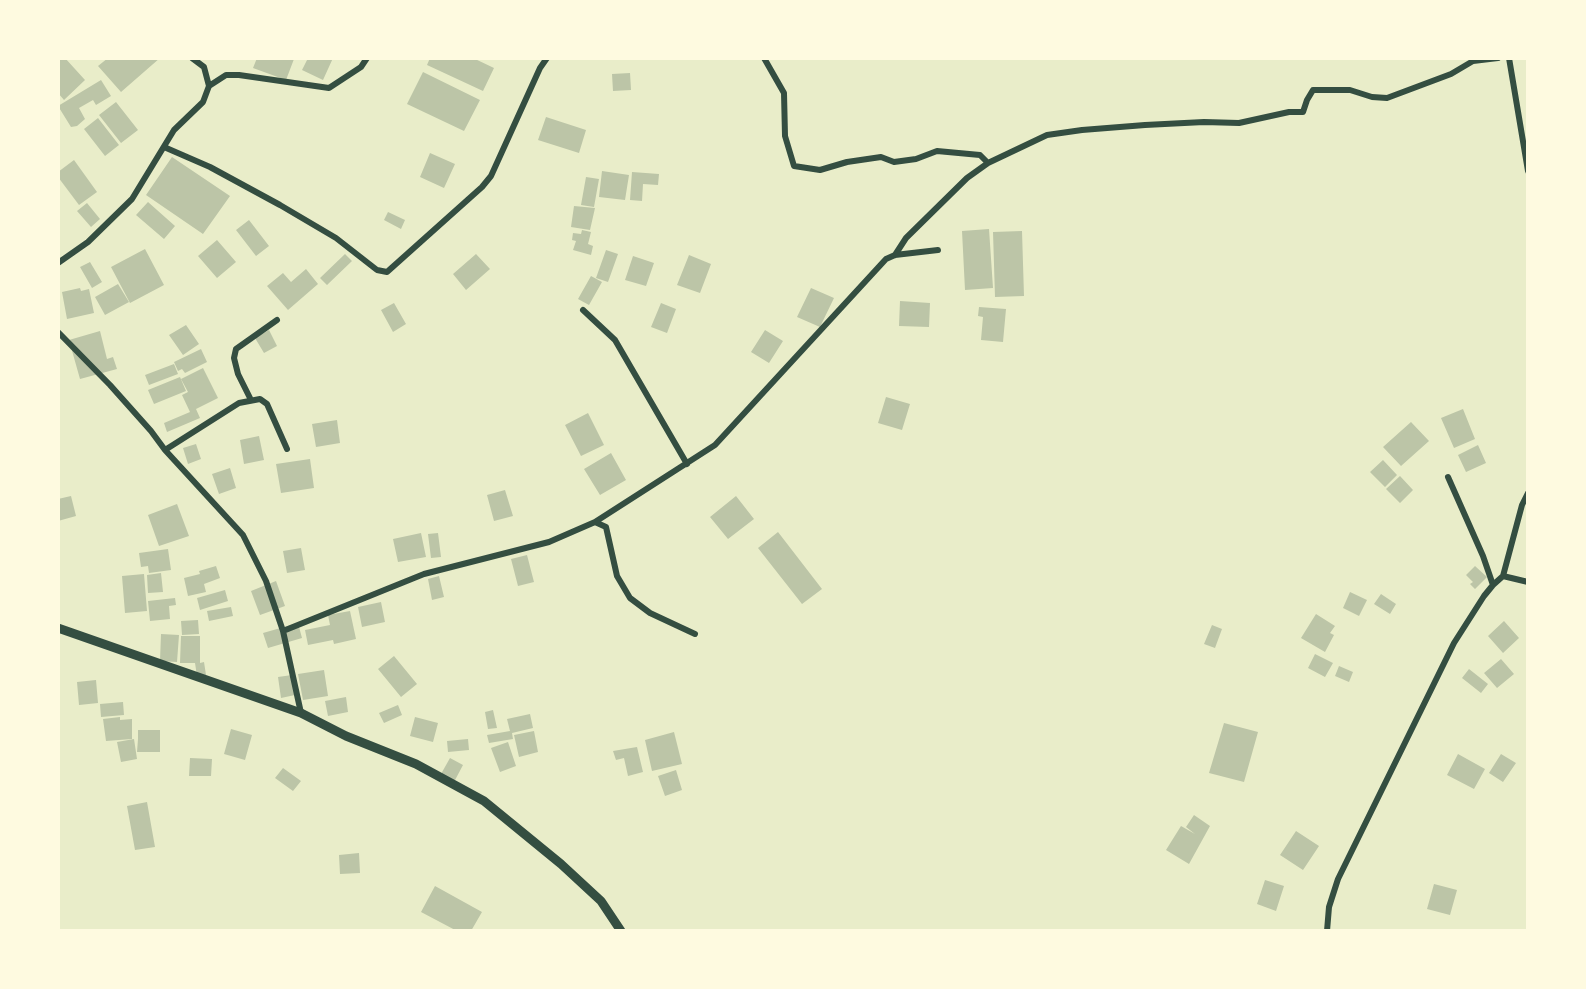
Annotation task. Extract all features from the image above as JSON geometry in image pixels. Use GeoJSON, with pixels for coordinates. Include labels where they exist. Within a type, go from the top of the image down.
{"type":"FeatureCollection","features":[{"type":"Feature","properties":{"kind":"highway"},"geometry":{"type":"LineString","coordinates":[[58,628],[301,713],[346,736],[416,764],[484,801],[601,901],[621,931]]}},
{"type":"Feature","properties":{"kind":"street"},"geometry":{"type":"LineString","coordinates":[[58,263],[88,242],[132,199],[174,130],[203,102],[209,86],[204,67],[192,58]]}},
{"type":"Feature","properties":{"kind":"street"},"geometry":{"type":"LineString","coordinates":[[209,86],[226,75],[239,75],[329,88],[361,67],[367,58]]}},
{"type":"Feature","properties":{"kind":"street"},"geometry":{"type":"LineString","coordinates":[[164,147],[210,167],[280,205],[336,238],[377,270],[387,272],[491,176],[547,58]]}},
{"type":"Feature","properties":{"kind":"street"},"geometry":{"type":"LineString","coordinates":[[764,58],[784,93],[785,136],[794,166],[820,170],[881,157],[894,162],[916,159],[937,151],[980,155],[988,163]]}},
{"type":"Feature","properties":{"kind":"street"},"geometry":{"type":"LineString","coordinates":[[895,255],[906,238],[967,178],[988,163],[1047,135],[1145,125],[1239,123],[1303,112],[1313,90],[1350,90],[1387,98],[1451,74],[1473,61],[1498,58]]}},
{"type":"Feature","properties":{"kind":"street"},"geometry":{"type":"LineString","coordinates":[[1509,58],[1528,171]]}},
{"type":"Feature","properties":{"kind":"street"},"geometry":{"type":"LineString","coordinates":[[283,631],[424,574],[549,542],[595,522],[715,445],[886,259],[895,255],[938,250]]}},
{"type":"Feature","properties":{"kind":"street"},"geometry":{"type":"LineString","coordinates":[[583,310],[615,340],[687,464]]}},
{"type":"Feature","properties":{"kind":"street"},"geometry":{"type":"LineString","coordinates":[[251,400],[238,374],[234,358],[236,349],[277,320]]}},
{"type":"Feature","properties":{"kind":"street"},"geometry":{"type":"LineString","coordinates":[[58,332],[110,385],[243,535],[266,581],[283,631],[301,713]]}},
{"type":"Feature","properties":{"kind":"street"},"geometry":{"type":"LineString","coordinates":[[165,450],[239,403],[260,399],[267,404],[287,449]]}},
{"type":"Feature","properties":{"kind":"street"},"geometry":{"type":"LineString","coordinates":[[1448,477],[1493,585]]}},
{"type":"Feature","properties":{"kind":"street"},"geometry":{"type":"LineString","coordinates":[[1327,931],[1329,907],[1338,879],[1454,643],[1493,585],[1503,576],[1528,493]]}},
{"type":"Feature","properties":{"kind":"street"},"geometry":{"type":"LineString","coordinates":[[595,522],[606,527],[617,576],[630,598],[650,613],[695,634]]}},
{"type":"Feature","properties":{"kind":"street"},"geometry":{"type":"LineString","coordinates":[[1503,576],[1528,582]]}},
{"type":"Feature","properties":{"kind":"building"},"geometry":{"type":"Polygon","coordinates":[[[58,58],[65,58],[85,80],[64,100],[58,93],[58,58]]]}},
{"type":"Feature","properties":{"kind":"building"},"geometry":{"type":"Polygon","coordinates":[[[108,58],[160,58],[121,92],[98,66],[108,58]]]}},
{"type":"Feature","properties":{"kind":"building"},"geometry":{"type":"Polygon","coordinates":[[[257,58],[294,59],[286,80],[253,68],[257,58]]]}},
{"type":"Feature","properties":{"kind":"building"},"geometry":{"type":"Polygon","coordinates":[[[308,58],[333,58],[323,80],[302,70],[308,58]]]}},
{"type":"Feature","properties":{"kind":"building"},"geometry":{"type":"Polygon","coordinates":[[[430,58],[473,58],[494,68],[483,91],[427,65],[430,58]]]}},
{"type":"Feature","properties":{"kind":"building"},"geometry":{"type":"Polygon","coordinates":[[[423,72],[480,100],[464,131],[407,104],[423,72]]]}},
{"type":"Feature","properties":{"kind":"building"},"geometry":{"type":"Polygon","coordinates":[[[630,73],[631,90],[613,91],[612,74],[630,73]]]}},
{"type":"Feature","properties":{"kind":"building"},"geometry":{"type":"Polygon","coordinates":[[[101,80],[111,96],[96,105],[93,100],[79,108],[85,119],[71,127],[58,106],[101,80]]]}},
{"type":"Feature","properties":{"kind":"building"},"geometry":{"type":"Polygon","coordinates":[[[116,102],[138,130],[121,143],[99,115],[116,102]]]}},
{"type":"Feature","properties":{"kind":"building"},"geometry":{"type":"Polygon","coordinates":[[[546,117],[586,130],[579,153],[538,140],[546,117]]]}},
{"type":"Feature","properties":{"kind":"building"},"geometry":{"type":"Polygon","coordinates":[[[98,118],[119,145],[105,156],[84,129],[98,118]]]}},
{"type":"Feature","properties":{"kind":"building"},"geometry":{"type":"Polygon","coordinates":[[[430,153],[455,164],[444,188],[420,177],[430,153]]]}},
{"type":"Feature","properties":{"kind":"building"},"geometry":{"type":"Polygon","coordinates":[[[172,157],[230,196],[203,234],[146,195],[172,157]]]}},
{"type":"Feature","properties":{"kind":"building"},"geometry":{"type":"Polygon","coordinates":[[[74,160],[97,192],[79,205],[58,177],[58,172],[74,160]]]}},
{"type":"Feature","properties":{"kind":"building"},"geometry":{"type":"Polygon","coordinates":[[[602,171],[629,175],[625,200],[599,197],[602,171]]]}},
{"type":"Feature","properties":{"kind":"building"},"geometry":{"type":"Polygon","coordinates":[[[632,172],[659,174],[658,185],[643,184],[642,201],[630,200],[632,172]]]}},
{"type":"Feature","properties":{"kind":"building"},"geometry":{"type":"Polygon","coordinates":[[[586,177],[599,179],[594,207],[581,205],[586,177]]]}},
{"type":"Feature","properties":{"kind":"building"},"geometry":{"type":"Polygon","coordinates":[[[148,202],[175,226],[164,239],[136,215],[148,202]]]}},
{"type":"Feature","properties":{"kind":"building"},"geometry":{"type":"Polygon","coordinates":[[[87,203],[100,219],[91,227],[77,211],[87,203]]]}},
{"type":"Feature","properties":{"kind":"building"},"geometry":{"type":"Polygon","coordinates":[[[574,206],[595,208],[590,230],[571,227],[574,206]]]}},
{"type":"Feature","properties":{"kind":"building"},"geometry":{"type":"Polygon","coordinates":[[[388,212],[405,220],[401,229],[384,220],[388,212]]]}},
{"type":"Feature","properties":{"kind":"building"},"geometry":{"type":"Polygon","coordinates":[[[249,220],[269,246],[256,256],[236,230],[249,220]]]}},
{"type":"Feature","properties":{"kind":"building"},"geometry":{"type":"Polygon","coordinates":[[[989,229],[993,288],[965,290],[962,231],[989,229]]]}},
{"type":"Feature","properties":{"kind":"building"},"geometry":{"type":"Polygon","coordinates":[[[582,230],[591,232],[588,244],[593,246],[591,255],[573,250],[576,241],[572,240],[573,233],[581,234],[582,230]]]}},
{"type":"Feature","properties":{"kind":"building"},"geometry":{"type":"Polygon","coordinates":[[[1022,231],[1024,296],[995,297],[993,232],[1022,231]]]}},
{"type":"Feature","properties":{"kind":"building"},"geometry":{"type":"Polygon","coordinates":[[[217,240],[236,262],[217,278],[198,256],[217,240]]]}},
{"type":"Feature","properties":{"kind":"building"},"geometry":{"type":"Polygon","coordinates":[[[145,249],[164,285],[130,303],[111,267],[145,249]]]}},
{"type":"Feature","properties":{"kind":"building"},"geometry":{"type":"Polygon","coordinates":[[[606,250],[618,254],[608,282],[596,278],[606,250]]]}},
{"type":"Feature","properties":{"kind":"building"},"geometry":{"type":"Polygon","coordinates":[[[345,254],[352,261],[327,285],[320,278],[345,254]]]}},
{"type":"Feature","properties":{"kind":"building"},"geometry":{"type":"Polygon","coordinates":[[[476,254],[490,269],[466,290],[453,274],[476,254]]]}},
{"type":"Feature","properties":{"kind":"building"},"geometry":{"type":"Polygon","coordinates":[[[689,255],[711,264],[700,293],[677,285],[689,255]]]}},
{"type":"Feature","properties":{"kind":"building"},"geometry":{"type":"Polygon","coordinates":[[[633,256],[654,263],[646,286],[625,280],[633,256]]]}},
{"type":"Feature","properties":{"kind":"building"},"geometry":{"type":"Polygon","coordinates":[[[90,262],[102,282],[92,288],[80,267],[90,262]]]}},
{"type":"Feature","properties":{"kind":"building"},"geometry":{"type":"Polygon","coordinates":[[[306,269],[318,284],[288,310],[267,286],[283,273],[291,282],[306,269]]]}},
{"type":"Feature","properties":{"kind":"building"},"geometry":{"type":"Polygon","coordinates":[[[591,276],[602,282],[589,305],[578,299],[591,276]]]}},
{"type":"Feature","properties":{"kind":"building"},"geometry":{"type":"Polygon","coordinates":[[[118,284],[129,302],[105,315],[95,297],[118,284]]]}},
{"type":"Feature","properties":{"kind":"building"},"geometry":{"type":"Polygon","coordinates":[[[80,288],[81,291],[89,289],[94,313],[67,319],[62,292],[80,288]]]}},
{"type":"Feature","properties":{"kind":"building"},"geometry":{"type":"Polygon","coordinates":[[[811,288],[834,298],[820,327],[797,317],[811,288]]]}},
{"type":"Feature","properties":{"kind":"building"},"geometry":{"type":"Polygon","coordinates":[[[900,301],[930,303],[929,327],[899,326],[900,301]]]}},
{"type":"Feature","properties":{"kind":"building"},"geometry":{"type":"Polygon","coordinates":[[[394,303],[406,324],[393,332],[381,310],[394,303]]]}},
{"type":"Feature","properties":{"kind":"building"},"geometry":{"type":"Polygon","coordinates":[[[661,303],[676,309],[667,333],[651,327],[661,303]]]}},
{"type":"Feature","properties":{"kind":"building"},"geometry":{"type":"Polygon","coordinates":[[[979,307],[1006,309],[1003,342],[981,340],[983,317],[978,316],[979,307]]]}},
{"type":"Feature","properties":{"kind":"building"},"geometry":{"type":"Polygon","coordinates":[[[186,325],[199,344],[183,355],[169,335],[186,325]]]}},
{"type":"Feature","properties":{"kind":"building"},"geometry":{"type":"Polygon","coordinates":[[[269,330],[277,346],[264,353],[255,338],[269,330]]]}},
{"type":"Feature","properties":{"kind":"building"},"geometry":{"type":"Polygon","coordinates":[[[765,330],[783,341],[769,363],[751,352],[765,330]]]}},
{"type":"Feature","properties":{"kind":"building"},"geometry":{"type":"Polygon","coordinates":[[[100,331],[107,359],[113,357],[117,369],[80,379],[69,340],[100,331]]]}},
{"type":"Feature","properties":{"kind":"building"},"geometry":{"type":"Polygon","coordinates":[[[201,349],[207,362],[185,373],[182,369],[178,371],[174,362],[201,349]]]}},
{"type":"Feature","properties":{"kind":"building"},"geometry":{"type":"Polygon","coordinates":[[[174,364],[178,374],[149,385],[145,375],[174,364]]]}},
{"type":"Feature","properties":{"kind":"building"},"geometry":{"type":"Polygon","coordinates":[[[203,368],[218,398],[196,409],[200,418],[167,432],[164,423],[190,412],[182,395],[188,392],[181,379],[203,368]]]}},
{"type":"Feature","properties":{"kind":"building"},"geometry":{"type":"Polygon","coordinates":[[[180,377],[186,391],[154,404],[148,390],[180,377]]]}},
{"type":"Feature","properties":{"kind":"building"},"geometry":{"type":"Polygon","coordinates":[[[886,397],[910,404],[902,430],[878,423],[886,397]]]}},
{"type":"Feature","properties":{"kind":"building"},"geometry":{"type":"Polygon","coordinates":[[[1463,409],[1475,439],[1454,448],[1441,418],[1463,409]]]}},
{"type":"Feature","properties":{"kind":"building"},"geometry":{"type":"Polygon","coordinates":[[[588,413],[604,445],[581,456],[565,425],[588,413]]]}},
{"type":"Feature","properties":{"kind":"building"},"geometry":{"type":"Polygon","coordinates":[[[337,420],[340,443],[316,447],[312,424],[337,420]]]}},
{"type":"Feature","properties":{"kind":"building"},"geometry":{"type":"Polygon","coordinates":[[[1411,422],[1429,441],[1401,466],[1383,447],[1411,422]]]}},
{"type":"Feature","properties":{"kind":"building"},"geometry":{"type":"Polygon","coordinates":[[[259,436],[264,460],[244,464],[240,440],[259,436]]]}},
{"type":"Feature","properties":{"kind":"building"},"geometry":{"type":"Polygon","coordinates":[[[196,444],[201,459],[188,464],[183,448],[196,444]]]}},
{"type":"Feature","properties":{"kind":"building"},"geometry":{"type":"Polygon","coordinates":[[[1478,445],[1486,463],[1466,472],[1458,455],[1478,445]]]}},
{"type":"Feature","properties":{"kind":"building"},"geometry":{"type":"Polygon","coordinates":[[[611,453],[626,480],[600,495],[584,469],[611,453]]]}},
{"type":"Feature","properties":{"kind":"building"},"geometry":{"type":"Polygon","coordinates":[[[310,459],[314,488],[281,493],[276,464],[310,459]]]}},
{"type":"Feature","properties":{"kind":"building"},"geometry":{"type":"Polygon","coordinates":[[[1383,460],[1397,475],[1385,487],[1370,472],[1383,460]]]}},
{"type":"Feature","properties":{"kind":"building"},"geometry":{"type":"Polygon","coordinates":[[[230,468],[236,488],[219,494],[212,474],[230,468]]]}},
{"type":"Feature","properties":{"kind":"building"},"geometry":{"type":"Polygon","coordinates":[[[1400,476],[1413,490],[1400,503],[1386,489],[1400,476]]]}},
{"type":"Feature","properties":{"kind":"building"},"geometry":{"type":"Polygon","coordinates":[[[505,490],[513,516],[494,521],[487,495],[505,490]]]}},
{"type":"Feature","properties":{"kind":"building"},"geometry":{"type":"Polygon","coordinates":[[[71,496],[76,516],[58,521],[58,499],[71,496]]]}},
{"type":"Feature","properties":{"kind":"building"},"geometry":{"type":"Polygon","coordinates":[[[736,496],[754,519],[728,539],[710,517],[736,496]]]}},
{"type":"Feature","properties":{"kind":"building"},"geometry":{"type":"Polygon","coordinates":[[[177,504],[189,536],[159,546],[148,515],[177,504]]]}},
{"type":"Feature","properties":{"kind":"building"},"geometry":{"type":"Polygon","coordinates":[[[778,532],[822,589],[802,604],[758,548],[778,532]]]}},
{"type":"Feature","properties":{"kind":"building"},"geometry":{"type":"Polygon","coordinates":[[[421,533],[426,557],[398,562],[393,539],[421,533]]]}},
{"type":"Feature","properties":{"kind":"building"},"geometry":{"type":"Polygon","coordinates":[[[438,533],[441,557],[431,558],[428,534],[438,533]]]}},
{"type":"Feature","properties":{"kind":"building"},"geometry":{"type":"Polygon","coordinates":[[[301,548],[305,570],[287,573],[283,551],[301,548]]]}},
{"type":"Feature","properties":{"kind":"building"},"geometry":{"type":"Polygon","coordinates":[[[168,549],[171,570],[149,573],[148,566],[141,567],[139,553],[168,549]]]}},
{"type":"Feature","properties":{"kind":"building"},"geometry":{"type":"Polygon","coordinates":[[[527,555],[534,582],[518,586],[511,559],[527,555]]]}},
{"type":"Feature","properties":{"kind":"building"},"geometry":{"type":"Polygon","coordinates":[[[216,566],[220,578],[204,584],[206,592],[188,596],[184,578],[216,566]]]}},
{"type":"Feature","properties":{"kind":"building"},"geometry":{"type":"Polygon","coordinates":[[[1475,566],[1487,577],[1475,589],[1466,575],[1475,566]]]}},
{"type":"Feature","properties":{"kind":"building"},"geometry":{"type":"Polygon","coordinates":[[[161,573],[163,592],[148,593],[147,575],[161,573]]]}},
{"type":"Feature","properties":{"kind":"building"},"geometry":{"type":"Polygon","coordinates":[[[144,574],[147,611],[125,613],[122,576],[144,574]]]}},
{"type":"Feature","properties":{"kind":"building"},"geometry":{"type":"Polygon","coordinates":[[[439,576],[444,597],[432,600],[428,579],[439,576]]]}},
{"type":"Feature","properties":{"kind":"building"},"geometry":{"type":"Polygon","coordinates":[[[276,581],[285,606],[260,615],[251,591],[276,581]]]}},
{"type":"Feature","properties":{"kind":"building"},"geometry":{"type":"Polygon","coordinates":[[[225,590],[228,601],[200,610],[197,598],[225,590]]]}},
{"type":"Feature","properties":{"kind":"building"},"geometry":{"type":"Polygon","coordinates":[[[1350,592],[1367,600],[1359,616],[1343,608],[1350,592]]]}},
{"type":"Feature","properties":{"kind":"building"},"geometry":{"type":"Polygon","coordinates":[[[1381,594],[1396,604],[1390,614],[1374,604],[1381,594]]]}},
{"type":"Feature","properties":{"kind":"building"},"geometry":{"type":"Polygon","coordinates":[[[175,598],[176,605],[169,606],[170,619],[150,621],[148,601],[175,598]]]}},
{"type":"Feature","properties":{"kind":"building"},"geometry":{"type":"Polygon","coordinates":[[[381,602],[385,622],[362,627],[358,607],[381,602]]]}},
{"type":"Feature","properties":{"kind":"building"},"geometry":{"type":"Polygon","coordinates":[[[231,607],[233,616],[209,621],[207,611],[231,607]]]}},
{"type":"Feature","properties":{"kind":"building"},"geometry":{"type":"Polygon","coordinates":[[[350,611],[356,639],[308,645],[305,630],[330,625],[328,615],[350,611]]]}},
{"type":"Feature","properties":{"kind":"building"},"geometry":{"type":"Polygon","coordinates":[[[1316,614],[1335,626],[1325,652],[1301,638],[1316,614]]]}},
{"type":"Feature","properties":{"kind":"building"},"geometry":{"type":"Polygon","coordinates":[[[198,620],[199,634],[182,635],[181,621],[198,620]]]}},
{"type":"Feature","properties":{"kind":"building"},"geometry":{"type":"Polygon","coordinates":[[[1504,621],[1519,638],[1503,653],[1488,636],[1504,621]]]}},
{"type":"Feature","properties":{"kind":"building"},"geometry":{"type":"Polygon","coordinates":[[[298,623],[302,638],[268,648],[263,633],[298,623]]]}},
{"type":"Feature","properties":{"kind":"building"},"geometry":{"type":"Polygon","coordinates":[[[1212,625],[1222,629],[1215,648],[1204,644],[1212,625]]]}},
{"type":"Feature","properties":{"kind":"building"},"geometry":{"type":"Polygon","coordinates":[[[161,634],[179,635],[177,662],[160,661],[161,634]]]}},
{"type":"Feature","properties":{"kind":"building"},"geometry":{"type":"Polygon","coordinates":[[[181,636],[200,636],[200,663],[204,662],[206,675],[197,676],[195,663],[180,663],[181,636]]]}},
{"type":"Feature","properties":{"kind":"building"},"geometry":{"type":"Polygon","coordinates":[[[1315,654],[1333,663],[1325,677],[1308,668],[1315,654]]]}},
{"type":"Feature","properties":{"kind":"building"},"geometry":{"type":"Polygon","coordinates":[[[394,656],[417,684],[401,697],[378,669],[394,656]]]}},
{"type":"Feature","properties":{"kind":"building"},"geometry":{"type":"Polygon","coordinates":[[[1501,659],[1514,674],[1497,688],[1484,673],[1501,659]]]}},
{"type":"Feature","properties":{"kind":"building"},"geometry":{"type":"Polygon","coordinates":[[[1339,666],[1353,672],[1349,682],[1335,676],[1339,666]]]}},
{"type":"Feature","properties":{"kind":"building"},"geometry":{"type":"Polygon","coordinates":[[[1469,669],[1488,684],[1481,693],[1462,678],[1469,669]]]}},
{"type":"Feature","properties":{"kind":"building"},"geometry":{"type":"Polygon","coordinates":[[[324,670],[328,696],[303,700],[298,674],[324,670]]]}},
{"type":"Feature","properties":{"kind":"building"},"geometry":{"type":"Polygon","coordinates":[[[292,675],[295,695],[281,698],[278,677],[292,675]]]}},
{"type":"Feature","properties":{"kind":"building"},"geometry":{"type":"Polygon","coordinates":[[[96,680],[98,703],[79,705],[77,682],[96,680]]]}},
{"type":"Feature","properties":{"kind":"building"},"geometry":{"type":"Polygon","coordinates":[[[346,697],[348,712],[328,716],[325,701],[346,697]]]}},
{"type":"Feature","properties":{"kind":"building"},"geometry":{"type":"Polygon","coordinates":[[[123,702],[124,715],[101,717],[100,704],[123,702]]]}},
{"type":"Feature","properties":{"kind":"building"},"geometry":{"type":"Polygon","coordinates":[[[398,705],[402,715],[384,723],[379,713],[398,705]]]}},
{"type":"Feature","properties":{"kind":"building"},"geometry":{"type":"Polygon","coordinates":[[[493,710],[497,728],[488,729],[485,712],[493,710]]]}},
{"type":"Feature","properties":{"kind":"building"},"geometry":{"type":"Polygon","coordinates":[[[530,714],[533,728],[512,733],[513,739],[489,743],[487,735],[510,731],[507,719],[530,714]]]}},
{"type":"Feature","properties":{"kind":"building"},"geometry":{"type":"Polygon","coordinates":[[[120,717],[120,720],[132,719],[132,739],[106,741],[103,719],[120,717]]]}},
{"type":"Feature","properties":{"kind":"building"},"geometry":{"type":"Polygon","coordinates":[[[415,717],[438,723],[433,742],[410,736],[415,717]]]}},
{"type":"Feature","properties":{"kind":"building"},"geometry":{"type":"Polygon","coordinates":[[[1224,723],[1258,732],[1244,782],[1209,773],[1224,723]]]}},
{"type":"Feature","properties":{"kind":"building"},"geometry":{"type":"Polygon","coordinates":[[[231,729],[252,735],[245,760],[224,754],[231,729]]]}},
{"type":"Feature","properties":{"kind":"building"},"geometry":{"type":"Polygon","coordinates":[[[138,730],[160,730],[160,752],[137,752],[138,730]]]}},
{"type":"Feature","properties":{"kind":"building"},"geometry":{"type":"Polygon","coordinates":[[[534,731],[538,752],[519,757],[514,735],[534,731]]]}},
{"type":"Feature","properties":{"kind":"building"},"geometry":{"type":"Polygon","coordinates":[[[674,732],[682,764],[652,771],[645,740],[674,732]]]}},
{"type":"Feature","properties":{"kind":"building"},"geometry":{"type":"Polygon","coordinates":[[[134,739],[137,759],[121,762],[117,742],[134,739]]]}},
{"type":"Feature","properties":{"kind":"building"},"geometry":{"type":"Polygon","coordinates":[[[468,739],[469,750],[448,752],[447,741],[468,739]]]}},
{"type":"Feature","properties":{"kind":"building"},"geometry":{"type":"Polygon","coordinates":[[[508,742],[516,766],[500,772],[491,748],[508,742]]]}},
{"type":"Feature","properties":{"kind":"building"},"geometry":{"type":"Polygon","coordinates":[[[637,747],[643,772],[628,776],[624,758],[616,760],[613,751],[637,747]]]}},
{"type":"Feature","properties":{"kind":"building"},"geometry":{"type":"Polygon","coordinates":[[[1458,754],[1485,769],[1474,789],[1447,775],[1458,754]]]}},
{"type":"Feature","properties":{"kind":"building"},"geometry":{"type":"Polygon","coordinates":[[[1501,754],[1516,763],[1503,782],[1489,773],[1501,754]]]}},
{"type":"Feature","properties":{"kind":"building"},"geometry":{"type":"Polygon","coordinates":[[[190,758],[212,759],[211,776],[189,776],[190,758]]]}},
{"type":"Feature","properties":{"kind":"building"},"geometry":{"type":"Polygon","coordinates":[[[450,758],[463,765],[454,782],[441,774],[450,758]]]}},
{"type":"Feature","properties":{"kind":"building"},"geometry":{"type":"Polygon","coordinates":[[[283,768],[301,781],[293,791],[275,778],[283,768]]]}},
{"type":"Feature","properties":{"kind":"building"},"geometry":{"type":"Polygon","coordinates":[[[676,770],[682,790],[665,796],[658,776],[676,770]]]}},
{"type":"Feature","properties":{"kind":"building"},"geometry":{"type":"Polygon","coordinates":[[[147,802],[155,847],[135,850],[127,806],[147,802]]]}},
{"type":"Feature","properties":{"kind":"building"},"geometry":{"type":"Polygon","coordinates":[[[1194,815],[1210,826],[1189,864],[1166,850],[1181,826],[1195,834],[1186,827],[1194,815]]]}},
{"type":"Feature","properties":{"kind":"building"},"geometry":{"type":"Polygon","coordinates":[[[1296,831],[1319,846],[1303,870],[1280,855],[1296,831]]]}},
{"type":"Feature","properties":{"kind":"building"},"geometry":{"type":"Polygon","coordinates":[[[359,853],[360,873],[340,874],[339,855],[359,853]]]}},
{"type":"Feature","properties":{"kind":"building"},"geometry":{"type":"Polygon","coordinates":[[[1265,880],[1284,886],[1276,911],[1257,904],[1265,880]]]}},
{"type":"Feature","properties":{"kind":"building"},"geometry":{"type":"Polygon","coordinates":[[[1434,884],[1457,890],[1450,915],[1427,909],[1434,884]]]}},
{"type":"Feature","properties":{"kind":"building"},"geometry":{"type":"Polygon","coordinates":[[[435,886],[482,912],[471,931],[457,931],[421,912],[435,886]]]}}]}
